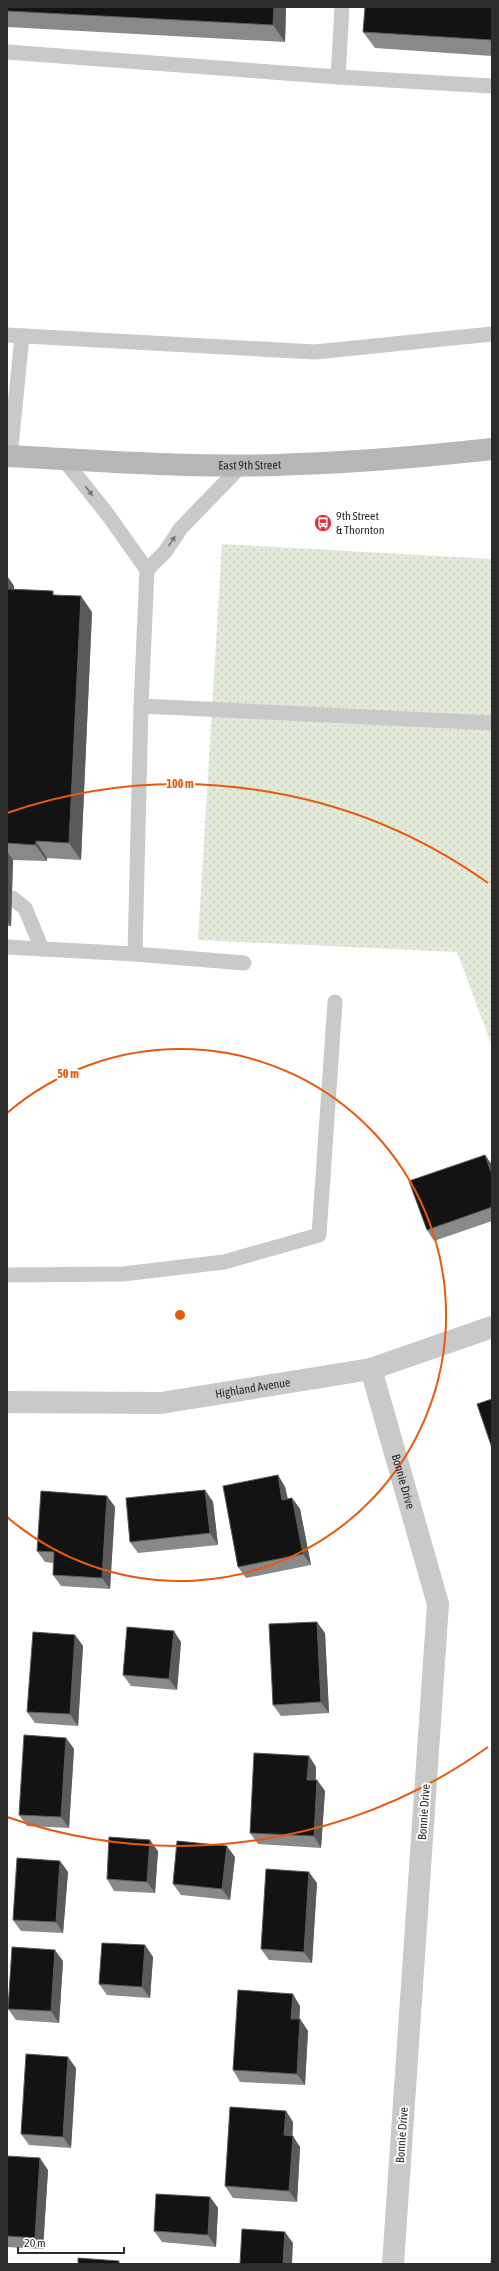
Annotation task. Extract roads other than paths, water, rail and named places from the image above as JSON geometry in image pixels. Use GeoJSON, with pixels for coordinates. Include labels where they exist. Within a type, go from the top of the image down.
{"type":"FeatureCollection","features":[{"type":"Feature","properties":{"kind":"main road","name":"East 9th Street"},"geometry":{"type":"LineString","coordinates":[[9,456],[65,461],[242,465],[306,464],[492,449]]}},
{"type":"Feature","properties":{"kind":"street","name":"Highland Avenue"},"geometry":{"type":"LineString","coordinates":[[7,1402],[161,1403],[371,1368],[492,1327]]}},
{"type":"Feature","properties":{"kind":"street","name":"Bonnie Drive"},"geometry":{"type":"LineString","coordinates":[[371,1368],[438,1604],[393,2264]]}},
{"type":"Feature","properties":{"kind":"lane"},"geometry":{"type":"LineString","coordinates":[[338,77],[342,7]]}},
{"type":"Feature","properties":{"kind":"lane"},"geometry":{"type":"LineString","coordinates":[[7,52],[338,77],[492,86]]}},
{"type":"Feature","properties":{"kind":"lane"},"geometry":{"type":"LineString","coordinates":[[7,334],[315,352],[492,334]]}},
{"type":"Feature","properties":{"kind":"lane"},"geometry":{"type":"LineString","coordinates":[[9,456],[22,336]]}},
{"type":"Feature","properties":{"kind":"lane"},"geometry":{"type":"LineString","coordinates":[[65,461],[108,515],[147,570],[141,706],[135,954]]}},
{"type":"Feature","properties":{"kind":"lane"},"geometry":{"type":"LineString","coordinates":[[147,570],[165,552],[181,528],[242,465]]}},
{"type":"Feature","properties":{"kind":"lane"},"geometry":{"type":"LineString","coordinates":[[141,706],[492,723]]}},
{"type":"Feature","properties":{"kind":"lane"},"geometry":{"type":"LineString","coordinates":[[12,898],[25,908],[42,949]]}},
{"type":"Feature","properties":{"kind":"lane"},"geometry":{"type":"LineString","coordinates":[[7,947],[135,954],[244,963]]}},
{"type":"Feature","properties":{"kind":"lane"},"geometry":{"type":"LineString","coordinates":[[7,1275],[123,1274],[224,1262],[319,1235],[335,1002]]}},
{"type":"Feature","properties":{"kind":"place","name":"9th Street & Thornton"},"geometry":{"type":"Point","coordinates":[323,523]}}]}
